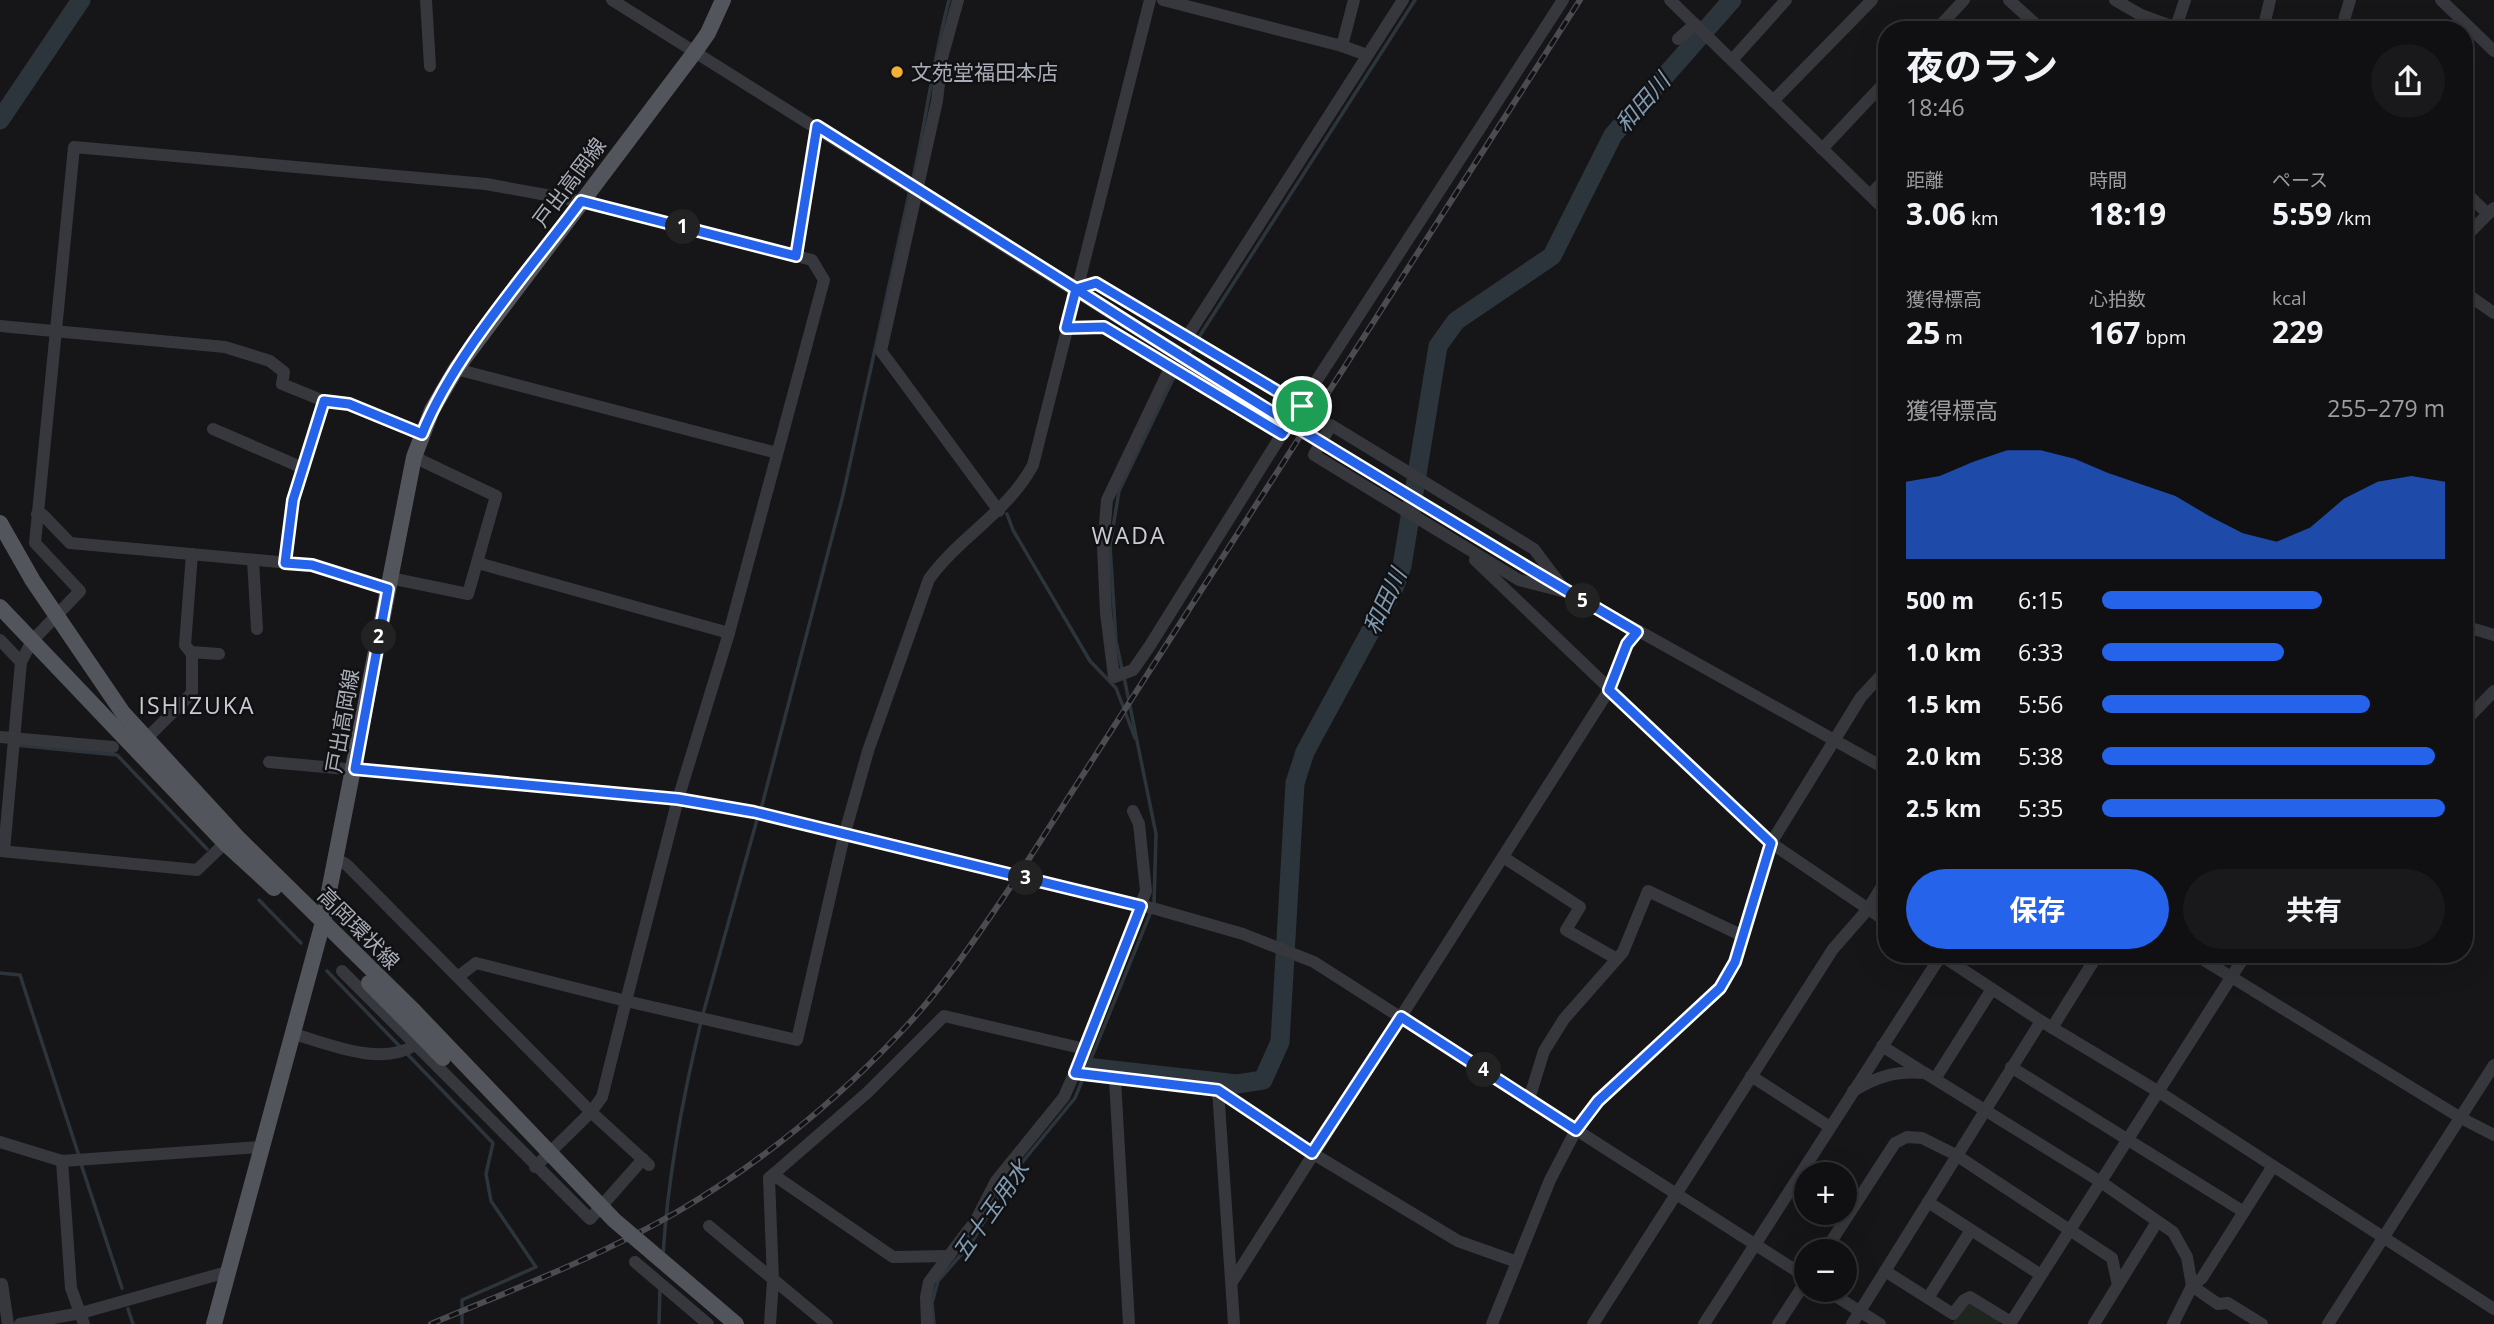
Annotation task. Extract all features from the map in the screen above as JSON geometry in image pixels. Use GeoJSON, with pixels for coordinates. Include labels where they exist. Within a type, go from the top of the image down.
{"type":"FeatureCollection","features":[{"type":"Feature","properties":{"kind":"main road","name":"戸出高岡線"},"geometry":{"type":"LineString","coordinates":[[214,1324],[260,1147],[295,1034],[337,859],[414,457],[422,434],[432,410],[456,369],[694,53],[708,33],[723,0]]}},
{"type":"Feature","properties":{"kind":"main road","name":"高岡環状線"},"geometry":{"type":"LineString","coordinates":[[0,523],[56,617],[123,713],[321,927],[614,1220],[736,1324]]}},
{"type":"Feature","properties":{"kind":"main road","name":"高岡環状線"},"geometry":{"type":"LineString","coordinates":[[0,607],[225,843],[321,927]]}},
{"type":"Feature","properties":{"kind":"main road","name":"高岡環状線"},"geometry":{"type":"LineString","coordinates":[[409,1014],[611,1227],[724,1324]]}},
{"type":"Feature","properties":{"kind":"street"},"geometry":{"type":"LineString","coordinates":[[426,0],[430,66]]}},
{"type":"Feature","properties":{"kind":"street"},"geometry":{"type":"LineString","coordinates":[[612,0],[694,53],[817,126],[1220,382],[1566,592],[1878,765]]}},
{"type":"Feature","properties":{"kind":"street"},"geometry":{"type":"LineString","coordinates":[[958,0],[942,58],[937,101],[881,351],[999,511]]}},
{"type":"Feature","properties":{"kind":"street"},"geometry":{"type":"LineString","coordinates":[[459,976],[476,963],[797,1040],[844,836],[868,751],[929,579],[943,560],[1021,488],[1033,465],[1150,0]]}},
{"type":"Feature","properties":{"kind":"street"},"geometry":{"type":"LineString","coordinates":[[1163,0],[1342,46],[1367,55]]}},
{"type":"Feature","properties":{"kind":"street"},"geometry":{"type":"LineString","coordinates":[[1342,46],[1354,0]]}},
{"type":"Feature","properties":{"kind":"street"},"geometry":{"type":"LineString","coordinates":[[1188,338],[1403,0]]}},
{"type":"Feature","properties":{"kind":"street"},"geometry":{"type":"LineString","coordinates":[[1171,368],[1107,500],[1103,547],[1106,613],[1114,677],[1133,670],[1563,0]]}},
{"type":"Feature","properties":{"kind":"street"},"geometry":{"type":"LineString","coordinates":[[1670,0],[1878,203]]}},
{"type":"Feature","properties":{"kind":"street"},"geometry":{"type":"LineString","coordinates":[[1732,60],[1786,0]]}},
{"type":"Feature","properties":{"kind":"street"},"geometry":{"type":"LineString","coordinates":[[1773,101],[1872,0]]}},
{"type":"Feature","properties":{"kind":"street"},"geometry":{"type":"LineString","coordinates":[[1944,21],[1964,0]]}},
{"type":"Feature","properties":{"kind":"street"},"geometry":{"type":"LineString","coordinates":[[2009,0],[2028,21]]}},
{"type":"Feature","properties":{"kind":"street"},"geometry":{"type":"LineString","coordinates":[[2115,0],[2157,21]]}},
{"type":"Feature","properties":{"kind":"street"},"geometry":{"type":"LineString","coordinates":[[2180,21],[2185,0]]}},
{"type":"Feature","properties":{"kind":"street"},"geometry":{"type":"LineString","coordinates":[[2265,21],[2270,0]]}},
{"type":"Feature","properties":{"kind":"street"},"geometry":{"type":"LineString","coordinates":[[2344,21],[2350,0]]}},
{"type":"Feature","properties":{"kind":"street"},"geometry":{"type":"LineString","coordinates":[[2441,0],[2463,21]]}},
{"type":"Feature","properties":{"kind":"street"},"geometry":{"type":"LineString","coordinates":[[1678,39],[1695,24]]}},
{"type":"Feature","properties":{"kind":"street"},"geometry":{"type":"LineString","coordinates":[[2473,31],[2494,51]]}},
{"type":"Feature","properties":{"kind":"street"},"geometry":{"type":"LineString","coordinates":[[1822,149],[1878,90]]}},
{"type":"Feature","properties":{"kind":"street"},"geometry":{"type":"LineString","coordinates":[[796,256],[817,126]]}},
{"type":"Feature","properties":{"kind":"street"},"geometry":{"type":"LineString","coordinates":[[225,843],[197,870],[2,851],[21,662],[32,641],[80,591],[35,543],[74,147],[486,184],[581,201],[811,260],[824,280],[729,633],[678,799],[602,1097],[591,1112],[535,1167]]}},
{"type":"Feature","properties":{"kind":"street"},"geometry":{"type":"LineString","coordinates":[[1870,195],[1878,186]]}},
{"type":"Feature","properties":{"kind":"street"},"geometry":{"type":"LineString","coordinates":[[2473,198],[2491,211],[2473,229]]}},
{"type":"Feature","properties":{"kind":"street"},"geometry":{"type":"LineString","coordinates":[[1076,289],[1096,283],[1302,406]]}},
{"type":"Feature","properties":{"kind":"street"},"geometry":{"type":"LineString","coordinates":[[2473,298],[2494,313]]}},
{"type":"Feature","properties":{"kind":"street"},"geometry":{"type":"LineString","coordinates":[[0,326],[225,347],[270,361],[284,372],[282,384],[324,401],[349,404],[422,434]]}},
{"type":"Feature","properties":{"kind":"street"},"geometry":{"type":"LineString","coordinates":[[1066,328],[1104,327],[1282,434]]}},
{"type":"Feature","properties":{"kind":"street"},"geometry":{"type":"LineString","coordinates":[[1219,397],[1237,367]]}},
{"type":"Feature","properties":{"kind":"street"},"geometry":{"type":"LineString","coordinates":[[456,369],[776,453]]}},
{"type":"Feature","properties":{"kind":"street"},"geometry":{"type":"LineString","coordinates":[[285,563],[293,500],[324,401]]}},
{"type":"Feature","properties":{"kind":"street"},"geometry":{"type":"LineString","coordinates":[[1331,425],[1534,550],[1566,592],[1519,580],[1314,454],[1331,425]]}},
{"type":"Feature","properties":{"kind":"street"},"geometry":{"type":"LineString","coordinates":[[213,429],[303,468]]}},
{"type":"Feature","properties":{"kind":"street"},"geometry":{"type":"LineString","coordinates":[[37,514],[43,515],[70,543],[312,565],[389,583],[468,594],[496,496],[414,457]]}},
{"type":"Feature","properties":{"kind":"street"},"geometry":{"type":"LineString","coordinates":[[1459,545],[1771,843],[1878,915]]}},
{"type":"Feature","properties":{"kind":"street"},"geometry":{"type":"LineString","coordinates":[[147,738],[192,693],[191,652],[185,645],[192,555]]}},
{"type":"Feature","properties":{"kind":"street"},"geometry":{"type":"LineString","coordinates":[[253,560],[257,629]]}},
{"type":"Feature","properties":{"kind":"street"},"geometry":{"type":"LineString","coordinates":[[478,563],[729,633]]}},
{"type":"Feature","properties":{"kind":"street"},"geometry":{"type":"LineString","coordinates":[[2473,629],[2494,635]]}},
{"type":"Feature","properties":{"kind":"street"},"geometry":{"type":"LineString","coordinates":[[1232,1282],[1609,690],[1627,644],[1637,632]]}},
{"type":"Feature","properties":{"kind":"street"},"geometry":{"type":"LineString","coordinates":[[0,640],[21,662]]}},
{"type":"Feature","properties":{"kind":"street"},"geometry":{"type":"LineString","coordinates":[[191,652],[219,654]]}},
{"type":"Feature","properties":{"kind":"street"},"geometry":{"type":"LineString","coordinates":[[1494,1323],[1550,1180],[1576,1130],[1598,1101],[1720,988],[1735,962],[1771,843],[1861,697],[1878,679]]}},
{"type":"Feature","properties":{"kind":"street"},"geometry":{"type":"LineString","coordinates":[[2473,713],[2494,691]]}},
{"type":"Feature","properties":{"kind":"street"},"geometry":{"type":"LineString","coordinates":[[0,737],[113,747]]}},
{"type":"Feature","properties":{"kind":"street"},"geometry":{"type":"LineString","coordinates":[[269,761],[678,799],[759,814],[1148,908],[1276,946],[1301,956],[1401,1017],[1756,1243],[1794,1270]]}},
{"type":"Feature","properties":{"kind":"street"},"geometry":{"type":"LineString","coordinates":[[927,1324],[926,1297],[929,1282],[976,1220],[996,1181],[1082,1074],[1085,1049],[1148,908],[1139,824],[1133,811]]}},
{"type":"Feature","properties":{"kind":"street"},"geometry":{"type":"LineString","coordinates":[[1503,857],[1580,908],[1566,930],[1617,958]]}},
{"type":"Feature","properties":{"kind":"street"},"geometry":{"type":"LineString","coordinates":[[337,859],[347,864],[591,1112],[646,1162],[590,1219],[535,1167],[342,971]]}},
{"type":"Feature","properties":{"kind":"street"},"geometry":{"type":"LineString","coordinates":[[1529,1099],[1544,1051],[1564,1019],[1617,958],[1648,891],[1743,936]]}},
{"type":"Feature","properties":{"kind":"street"},"geometry":{"type":"LineString","coordinates":[[1593,1324],[1833,949],[1868,909],[1878,893]]}},
{"type":"Feature","properties":{"kind":"street"},"geometry":{"type":"LineString","coordinates":[[1704,1324],[1935,963]]}},
{"type":"Feature","properties":{"kind":"street"},"geometry":{"type":"LineString","coordinates":[[1954,963],[2494,1309]]}},
{"type":"Feature","properties":{"kind":"street"},"geometry":{"type":"LineString","coordinates":[[2052,1028],[2092,963]]}},
{"type":"Feature","properties":{"kind":"street"},"geometry":{"type":"LineString","coordinates":[[2209,963],[2494,1135]]}},
{"type":"Feature","properties":{"kind":"street"},"geometry":{"type":"LineString","coordinates":[[1885,1271],[1953,1314],[1964,1300],[1970,1297],[2010,1323],[2240,963]]}},
{"type":"Feature","properties":{"kind":"street"},"geometry":{"type":"LineString","coordinates":[[1930,1076],[1992,989]]}},
{"type":"Feature","properties":{"kind":"street"},"geometry":{"type":"LineString","coordinates":[[769,1178],[868,1092],[944,1016],[1085,1049]]}},
{"type":"Feature","properties":{"kind":"street"},"geometry":{"type":"LineString","coordinates":[[1852,1324],[2041,1021]]}},
{"type":"Feature","properties":{"kind":"street"},"geometry":{"type":"LineString","coordinates":[[295,1034],[371,1054],[400,1052],[415,1045]]}},
{"type":"Feature","properties":{"kind":"street"},"geometry":{"type":"LineString","coordinates":[[1882,1046],[2101,1182],[2173,1232],[2187,1257],[2192,1286],[2218,1304],[2228,1303],[2262,1324]]}},
{"type":"Feature","properties":{"kind":"street"},"geometry":{"type":"LineString","coordinates":[[2328,1324],[2494,1065]]}},
{"type":"Feature","properties":{"kind":"street"},"geometry":{"type":"LineString","coordinates":[[2011,1067],[2244,1212]]}},
{"type":"Feature","properties":{"kind":"street"},"geometry":{"type":"LineString","coordinates":[[1853,1091],[1876,1076],[1900,1071],[1930,1076]]}},
{"type":"Feature","properties":{"kind":"street"},"geometry":{"type":"LineString","coordinates":[[1082,1074],[1115,1080],[1218,1090],[1312,1153],[1458,1241],[1517,1262]]}},
{"type":"Feature","properties":{"kind":"street"},"geometry":{"type":"LineString","coordinates":[[1751,1076],[1830,1127]]}},
{"type":"Feature","properties":{"kind":"street"},"geometry":{"type":"LineString","coordinates":[[1115,1080],[1129,1324]]}},
{"type":"Feature","properties":{"kind":"street"},"geometry":{"type":"LineString","coordinates":[[1218,1090],[1234,1324]]}},
{"type":"Feature","properties":{"kind":"street"},"geometry":{"type":"LineString","coordinates":[[1833,1239],[1895,1143],[1907,1137],[1922,1138],[1956,1155],[2112,1258],[2118,1286]]}},
{"type":"Feature","properties":{"kind":"street"},"geometry":{"type":"LineString","coordinates":[[0,1142],[62,1161],[260,1147]]}},
{"type":"Feature","properties":{"kind":"street"},"geometry":{"type":"LineString","coordinates":[[62,1161],[71,1288],[82,1319]]}},
{"type":"Feature","properties":{"kind":"street"},"geometry":{"type":"LineString","coordinates":[[2173,1324],[2192,1286],[2202,1278],[2273,1166]]}},
{"type":"Feature","properties":{"kind":"street"},"geometry":{"type":"LineString","coordinates":[[769,1178],[778,1178],[893,1257],[949,1256]]}},
{"type":"Feature","properties":{"kind":"street"},"geometry":{"type":"LineString","coordinates":[[769,1178],[773,1281],[770,1324]]}},
{"type":"Feature","properties":{"kind":"street"},"geometry":{"type":"LineString","coordinates":[[1928,1202],[2042,1275]]}},
{"type":"Feature","properties":{"kind":"street"},"geometry":{"type":"LineString","coordinates":[[2094,1324],[2157,1222]]}},
{"type":"Feature","properties":{"kind":"street"},"geometry":{"type":"LineString","coordinates":[[709,1226],[827,1324]]}},
{"type":"Feature","properties":{"kind":"street"},"geometry":{"type":"LineString","coordinates":[[1928,1298],[1971,1230]]}},
{"type":"Feature","properties":{"kind":"street"},"geometry":{"type":"LineString","coordinates":[[635,1262],[708,1324]]}},
{"type":"Feature","properties":{"kind":"street"},"geometry":{"type":"LineString","coordinates":[[20,1324],[82,1319],[227,1272]]}},
{"type":"Feature","properties":{"kind":"street"},"geometry":{"type":"LineString","coordinates":[[2,1284],[8,1324]]}},
{"type":"Feature","properties":{"kind":"street"},"geometry":{"type":"LineString","coordinates":[[1778,1324],[1794,1298]]}},
{"type":"Feature","properties":{"kind":"street"},"geometry":{"type":"LineString","coordinates":[[1846,1302],[1880,1324]]}},
{"type":"Feature","properties":{"kind":"shaded area"},"geometry":{"type":"Polygon","coordinates":[[[1968,1300],[2000,1322],[1999,1324],[1952,1324],[1968,1300]]]}},
{"type":"Feature","properties":{"kind":"waterway"},"geometry":{"type":"LineString","coordinates":[[0,120],[81,0]]}},
{"type":"Feature","properties":{"kind":"waterway"},"geometry":{"type":"LineString","coordinates":[[912,183],[949,0]]}},
{"type":"Feature","properties":{"kind":"waterway"},"geometry":{"type":"LineString","coordinates":[[1197,340],[1415,0]]}},
{"type":"Feature","properties":{"kind":"waterway","name":"和田川"},"geometry":{"type":"LineString","coordinates":[[1086,1067],[1237,1084],[1263,1080],[1280,1042],[1295,783],[1305,752],[1394,588],[1402,566],[1438,346],[1456,321],[1552,256],[1613,135],[1732,0]]}},
{"type":"Feature","properties":{"kind":"waterway"},"geometry":{"type":"LineString","coordinates":[[761,809],[843,495],[910,190]]}},
{"type":"Feature","properties":{"kind":"waterway"},"geometry":{"type":"LineString","coordinates":[[1122,669],[1116,641],[1110,546],[1119,491],[1172,381],[1193,347]]}},
{"type":"Feature","properties":{"kind":"waterway"},"geometry":{"type":"LineString","coordinates":[[1007,514],[1013,530],[1090,661],[1116,688],[1135,738]]}},
{"type":"Feature","properties":{"kind":"waterway","name":"五十玉用水"},"geometry":{"type":"LineString","coordinates":[[934,1324],[932,1303],[938,1281],[972,1242],[1010,1177],[1075,1098],[1154,904],[1156,834],[1124,677]]}},
{"type":"Feature","properties":{"kind":"waterway"},"geometry":{"type":"LineString","coordinates":[[15,745],[117,755],[207,849]]}},
{"type":"Feature","properties":{"kind":"waterway"},"geometry":{"type":"LineString","coordinates":[[703,1014],[758,816]]}},
{"type":"Feature","properties":{"kind":"waterway"},"geometry":{"type":"LineString","coordinates":[[259,900],[301,943]]}},
{"type":"Feature","properties":{"kind":"waterway"},"geometry":{"type":"LineString","coordinates":[[327,971],[493,1143],[486,1174],[491,1201],[536,1267],[462,1300],[462,1324]]}},
{"type":"Feature","properties":{"kind":"waterway"},"geometry":{"type":"LineString","coordinates":[[0,973],[20,975],[79,1156]]}},
{"type":"Feature","properties":{"kind":"waterway"},"geometry":{"type":"LineString","coordinates":[[663,1255],[677,1138],[701,1022]]}},
{"type":"Feature","properties":{"kind":"waterway"},"geometry":{"type":"LineString","coordinates":[[81,1164],[122,1288]]}},
{"type":"Feature","properties":{"kind":"waterway"},"geometry":{"type":"LineString","coordinates":[[659,1324],[660,1287]]}},
{"type":"Feature","properties":{"kind":"waterway"},"geometry":{"type":"LineString","coordinates":[[128,1309],[133,1324]]}},
{"type":"Feature","properties":{"kind":"railway"},"geometry":{"type":"LineString","coordinates":[[431,1324],[617,1244],[707,1193],[795,1130],[875,1059],[916,1015],[962,957],[1018,876],[1580,0]]}},
{"type":"Feature","properties":{"kind":"place","name":"文苑堂福田本店"},"geometry":{"type":"Point","coordinates":[897,72]}},
{"type":"Feature","properties":{"kind":"district","name":"WADA"},"geometry":{"type":"Point","coordinates":[1129,535]}},
{"type":"Feature","properties":{"kind":"district","name":"ISHIZUKA"},"geometry":{"type":"Point","coordinates":[197,705]}},
{"type":"Feature","properties":{"kind":"route"},"geometry":{"type":"LineString","coordinates":[[1302,406],[1096,283],[1076,289],[817,126],[796,256],[581,201],[456,369],[432,410],[422,434],[349,404],[324,401],[293,500],[285,563],[312,565],[388,589],[355,769],[678,799],[754,812],[1141,906],[1075,1073],[1115,1080],[1218,1090],[1312,1153],[1401,1017],[1576,1130],[1598,1101],[1720,988],[1735,962],[1771,843],[1609,690],[1627,644],[1637,632],[1566,592],[1542,576],[1301,430],[1220,382],[1076,289],[1066,328],[1104,327],[1282,434],[1302,406]]}}]}
